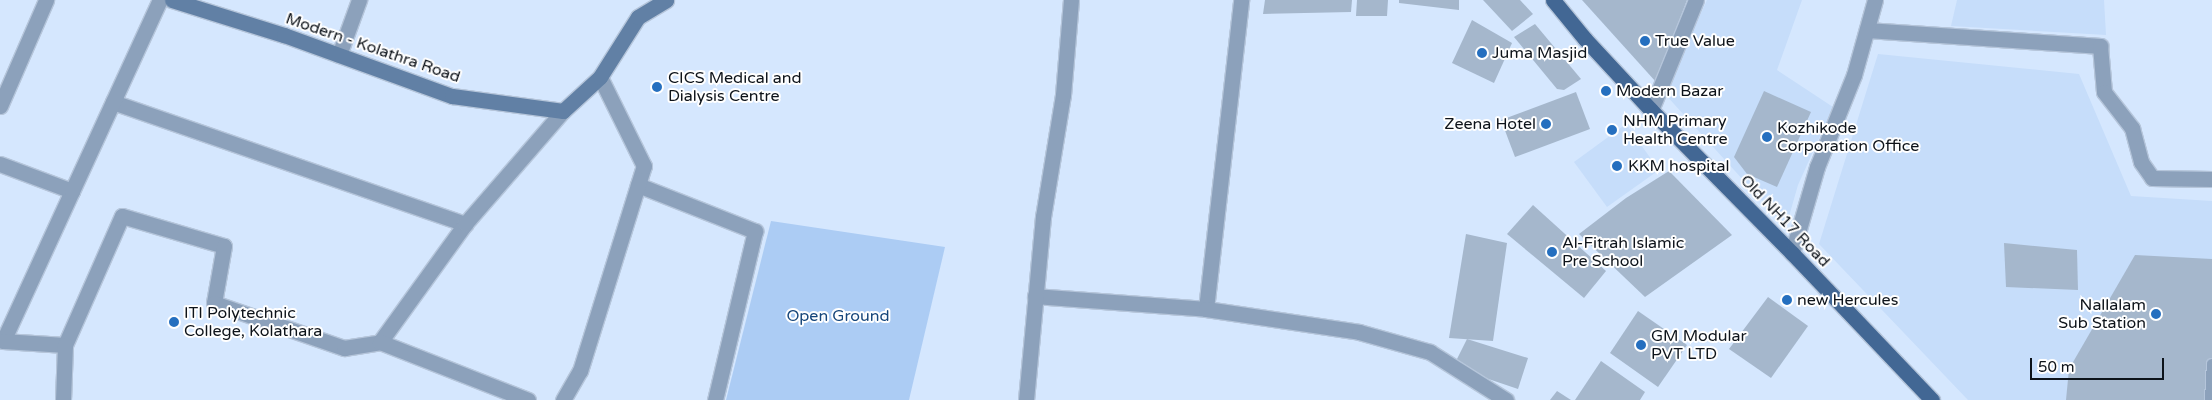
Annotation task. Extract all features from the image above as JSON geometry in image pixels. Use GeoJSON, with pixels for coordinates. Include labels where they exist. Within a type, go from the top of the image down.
{"type":"FeatureCollection","features":[{"type":"Feature","properties":{"kind":"main road","name":"Modern - Kolathra Road"},"geometry":{"type":"LineString","coordinates":[[172,0],[284,35],[452,96],[562,111]]}},
{"type":"Feature","properties":{"kind":"main road"},"geometry":{"type":"LineString","coordinates":[[562,111],[600,77],[638,17],[666,0]]}},
{"type":"Feature","properties":{"kind":"main road","name":"Old NH17 Road"},"geometry":{"type":"LineString","coordinates":[[1553,0],[1585,39],[1651,110],[1792,252],[1932,400]]}},
{"type":"Feature","properties":{"kind":"street"},"geometry":{"type":"LineString","coordinates":[[0,106],[46,0]]}},
{"type":"Feature","properties":{"kind":"street"},"geometry":{"type":"LineString","coordinates":[[65,345],[2,341],[160,0]]}},
{"type":"Feature","properties":{"kind":"street"},"geometry":{"type":"LineString","coordinates":[[339,55],[358,0]]}},
{"type":"Feature","properties":{"kind":"street"},"geometry":{"type":"LineString","coordinates":[[1026,400],[1043,217],[1063,95],[1070,0]]}},
{"type":"Feature","properties":{"kind":"street"},"geometry":{"type":"LineString","coordinates":[[1206,309],[1241,0]]}},
{"type":"Feature","properties":{"kind":"street"},"geometry":{"type":"LineString","coordinates":[[1651,110],[1696,0]]}},
{"type":"Feature","properties":{"kind":"street"},"geometry":{"type":"LineString","coordinates":[[1792,252],[1817,167],[1854,75],[1875,0]]}},
{"type":"Feature","properties":{"kind":"street"},"geometry":{"type":"LineString","coordinates":[[1866,30],[2100,46],[2104,92],[2132,128],[2141,162],[2152,178],[2212,179]]}},
{"type":"Feature","properties":{"kind":"street"},"geometry":{"type":"LineString","coordinates":[[563,400],[580,371],[644,166],[600,77]]}},
{"type":"Feature","properties":{"kind":"street"},"geometry":{"type":"LineString","coordinates":[[113,102],[465,224]]}},
{"type":"Feature","properties":{"kind":"street"},"geometry":{"type":"LineString","coordinates":[[380,342],[465,224],[562,111]]}},
{"type":"Feature","properties":{"kind":"street"},"geometry":{"type":"LineString","coordinates":[[0,164],[72,191]]}},
{"type":"Feature","properties":{"kind":"street"},"geometry":{"type":"LineString","coordinates":[[638,185],[755,231],[715,400]]}},
{"type":"Feature","properties":{"kind":"street"},"geometry":{"type":"LineString","coordinates":[[63,400],[65,345],[122,216],[224,246],[214,303],[344,348],[380,342],[528,400]]}},
{"type":"Feature","properties":{"kind":"street"},"geometry":{"type":"LineString","coordinates":[[1035,296],[1206,309],[1359,332],[1430,352],[1506,400]]}},
{"type":"Feature","properties":{"kind":"lane"},"geometry":{"type":"LineString","coordinates":[[2210,400],[2212,364]]}},
{"type":"Feature","properties":{"kind":"shaded area"},"geometry":{"type":"Polygon","coordinates":[[[1707,0],[1802,0],[1777,70],[1833,107],[1798,185],[1786,227],[1664,93],[1707,0]]]}},
{"type":"Feature","properties":{"kind":"shaded area"},"geometry":{"type":"Polygon","coordinates":[[[1957,0],[2104,0],[2106,35],[1951,26],[1957,0]]]}},
{"type":"Feature","properties":{"kind":"shaded area"},"geometry":{"type":"Polygon","coordinates":[[[1878,54],[2079,74],[2131,196],[2212,201],[2212,400],[1968,400],[1819,244],[1878,54]]]}},
{"type":"Feature","properties":{"kind":"shaded area","name":"KKM hospital"},"geometry":{"type":"Polygon","coordinates":[[[1626,124],[1659,170],[1607,207],[1574,162],[1626,124]]]}},
{"type":"Feature","properties":{"kind":"green space","name":"Open Ground"},"geometry":{"type":"Polygon","coordinates":[[[771,221],[945,247],[909,400],[726,400],[771,221]]]}},
{"type":"Feature","properties":{"kind":"building"},"geometry":{"type":"Polygon","coordinates":[[[1265,0],[1352,0],[1351,12],[1263,14],[1265,0]]]}},
{"type":"Feature","properties":{"kind":"building"},"geometry":{"type":"Polygon","coordinates":[[[1357,0],[1388,0],[1387,16],[1356,16],[1357,0]]]}},
{"type":"Feature","properties":{"kind":"building"},"geometry":{"type":"Polygon","coordinates":[[[1399,0],[1459,0],[1459,10],[1399,3],[1399,0]]]}},
{"type":"Feature","properties":{"kind":"building"},"geometry":{"type":"Polygon","coordinates":[[[1483,0],[1520,0],[1533,14],[1512,31],[1483,0]]]}},
{"type":"Feature","properties":{"kind":"building","name":"True Value"},"geometry":{"type":"Polygon","coordinates":[[[1582,0],[1687,0],[1656,82],[1582,0]]]}},
{"type":"Feature","properties":{"kind":"building","name":"Juma Masjid"},"geometry":{"type":"Polygon","coordinates":[[[1472,20],[1512,43],[1494,83],[1452,63],[1472,20]]]}},
{"type":"Feature","properties":{"kind":"building"},"geometry":{"type":"Polygon","coordinates":[[[1535,24],[1581,79],[1564,90],[1557,89],[1514,37],[1535,24]]]}},
{"type":"Feature","properties":{"kind":"building"},"geometry":{"type":"Polygon","coordinates":[[[1764,91],[1811,112],[1777,187],[1747,174],[1734,157],[1764,91]]]}},
{"type":"Feature","properties":{"kind":"building","name":"Zeena Hotel"},"geometry":{"type":"Polygon","coordinates":[[[1576,92],[1590,129],[1515,157],[1501,120],[1576,92]]]}},
{"type":"Feature","properties":{"kind":"building"},"geometry":{"type":"Polygon","coordinates":[[[1669,171],[1732,235],[1645,297],[1579,234],[1626,198],[1669,171]]]}},
{"type":"Feature","properties":{"kind":"building"},"geometry":{"type":"Polygon","coordinates":[[[1533,205],[1606,271],[1584,298],[1507,234],[1533,205]]]}},
{"type":"Feature","properties":{"kind":"building"},"geometry":{"type":"Polygon","coordinates":[[[1466,234],[1507,243],[1493,341],[1449,338],[1466,234]]]}},
{"type":"Feature","properties":{"kind":"building"},"geometry":{"type":"Polygon","coordinates":[[[2004,243],[2077,250],[2078,290],[2006,287],[2004,243]]]}},
{"type":"Feature","properties":{"kind":"building","name":"Nallalam Sub Station"},"geometry":{"type":"Polygon","coordinates":[[[2135,255],[2212,259],[2212,400],[2066,400],[2069,369],[2135,255]]]}},
{"type":"Feature","properties":{"kind":"building"},"geometry":{"type":"Polygon","coordinates":[[[1768,297],[1808,326],[1771,378],[1729,349],[1768,297]]]}},
{"type":"Feature","properties":{"kind":"building"},"geometry":{"type":"Polygon","coordinates":[[[1638,311],[1687,345],[1658,387],[1610,353],[1638,311]]]}},
{"type":"Feature","properties":{"kind":"building"},"geometry":{"type":"Polygon","coordinates":[[[1467,339],[1528,358],[1518,389],[1453,367],[1467,339]]]}},
{"type":"Feature","properties":{"kind":"building"},"geometry":{"type":"Polygon","coordinates":[[[1601,361],[1645,392],[1640,400],[1575,400],[1601,361]]]}},
{"type":"Feature","properties":{"kind":"building"},"geometry":{"type":"Polygon","coordinates":[[[1557,391],[1571,400],[1550,400],[1557,391]]]}},
{"type":"Feature","properties":{"kind":"place","name":"True Value"},"geometry":{"type":"Point","coordinates":[1645,41]}},
{"type":"Feature","properties":{"kind":"place","name":"Juma Masjid"},"geometry":{"type":"Point","coordinates":[1482,53]}},
{"type":"Feature","properties":{"kind":"place","name":"CICS Medical and Dialysis Centre"},"geometry":{"type":"Point","coordinates":[657,87]}},
{"type":"Feature","properties":{"kind":"place","name":"Modern Bazar"},"geometry":{"type":"Point","coordinates":[1606,91]}},
{"type":"Feature","properties":{"kind":"place","name":"Zeena Hotel"},"geometry":{"type":"Point","coordinates":[1546,124]}},
{"type":"Feature","properties":{"kind":"place","name":"NHM Primary Health Centre"},"geometry":{"type":"Point","coordinates":[1612,130]}},
{"type":"Feature","properties":{"kind":"place","name":"Kozhikode Corporation Office"},"geometry":{"type":"Point","coordinates":[1767,137]}},
{"type":"Feature","properties":{"kind":"place","name":"KKM hospital"},"geometry":{"type":"Point","coordinates":[1617,166]}},
{"type":"Feature","properties":{"kind":"place","name":"Al-Fitrah Islamic Pre School"},"geometry":{"type":"Point","coordinates":[1552,252]}},
{"type":"Feature","properties":{"kind":"place","name":"new Hercules"},"geometry":{"type":"Point","coordinates":[1787,300]}},
{"type":"Feature","properties":{"kind":"place","name":"Nallalam Sub Station"},"geometry":{"type":"Point","coordinates":[2156,314]}},
{"type":"Feature","properties":{"kind":"place","name":"ITI Polytechnic College, Kolathara"},"geometry":{"type":"Point","coordinates":[174,322]}},
{"type":"Feature","properties":{"kind":"place","name":"GM Modular PVT LTD"},"geometry":{"type":"Point","coordinates":[1641,345]}}]}
